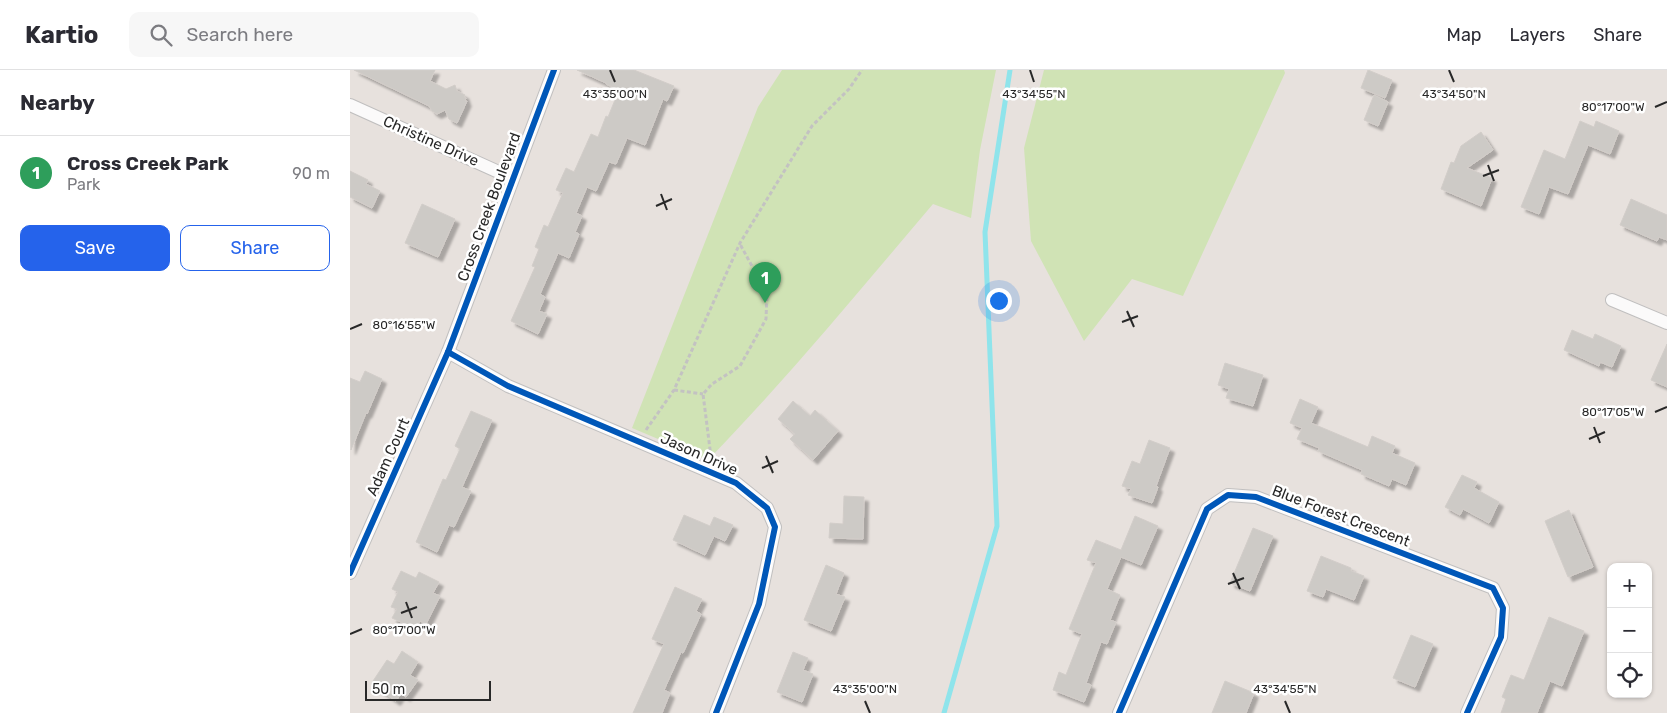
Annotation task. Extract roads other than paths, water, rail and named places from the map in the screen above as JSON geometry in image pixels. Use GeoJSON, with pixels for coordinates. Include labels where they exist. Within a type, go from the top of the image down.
{"type":"FeatureCollection","features":[{"type":"Feature","properties":{"kind":"street","name":"Cross Creek Boulevard"},"geometry":{"type":"LineString","coordinates":[[448,352],[554,70]]}},
{"type":"Feature","properties":{"kind":"street","name":"Christine Drive"},"geometry":{"type":"LineString","coordinates":[[350,104],[512,178]]}},
{"type":"Feature","properties":{"kind":"street"},"geometry":{"type":"LineString","coordinates":[[1612,300],[1667,323]]}},
{"type":"Feature","properties":{"kind":"street","name":"Jason Drive"},"geometry":{"type":"LineString","coordinates":[[448,352],[508,386],[736,483],[767,508],[775,527],[759,604],[716,713]]}},
{"type":"Feature","properties":{"kind":"street","name":"Adam Court"},"geometry":{"type":"LineString","coordinates":[[350,573],[448,352]]}},
{"type":"Feature","properties":{"kind":"street","name":"Blue Forest Crescent"},"geometry":{"type":"LineString","coordinates":[[1120,713],[1206,509],[1228,495],[1256,497],[1493,588],[1503,608],[1501,636],[1467,713]]}},
{"type":"Feature","properties":{"kind":"waterway"},"geometry":{"type":"LineString","coordinates":[[944,713],[997,526],[985,232],[1010,70]]}},
{"type":"Feature","properties":{"kind":"place","name":"Cross Creek Park"},"geometry":{"type":"Point","coordinates":[765,303]}}]}
